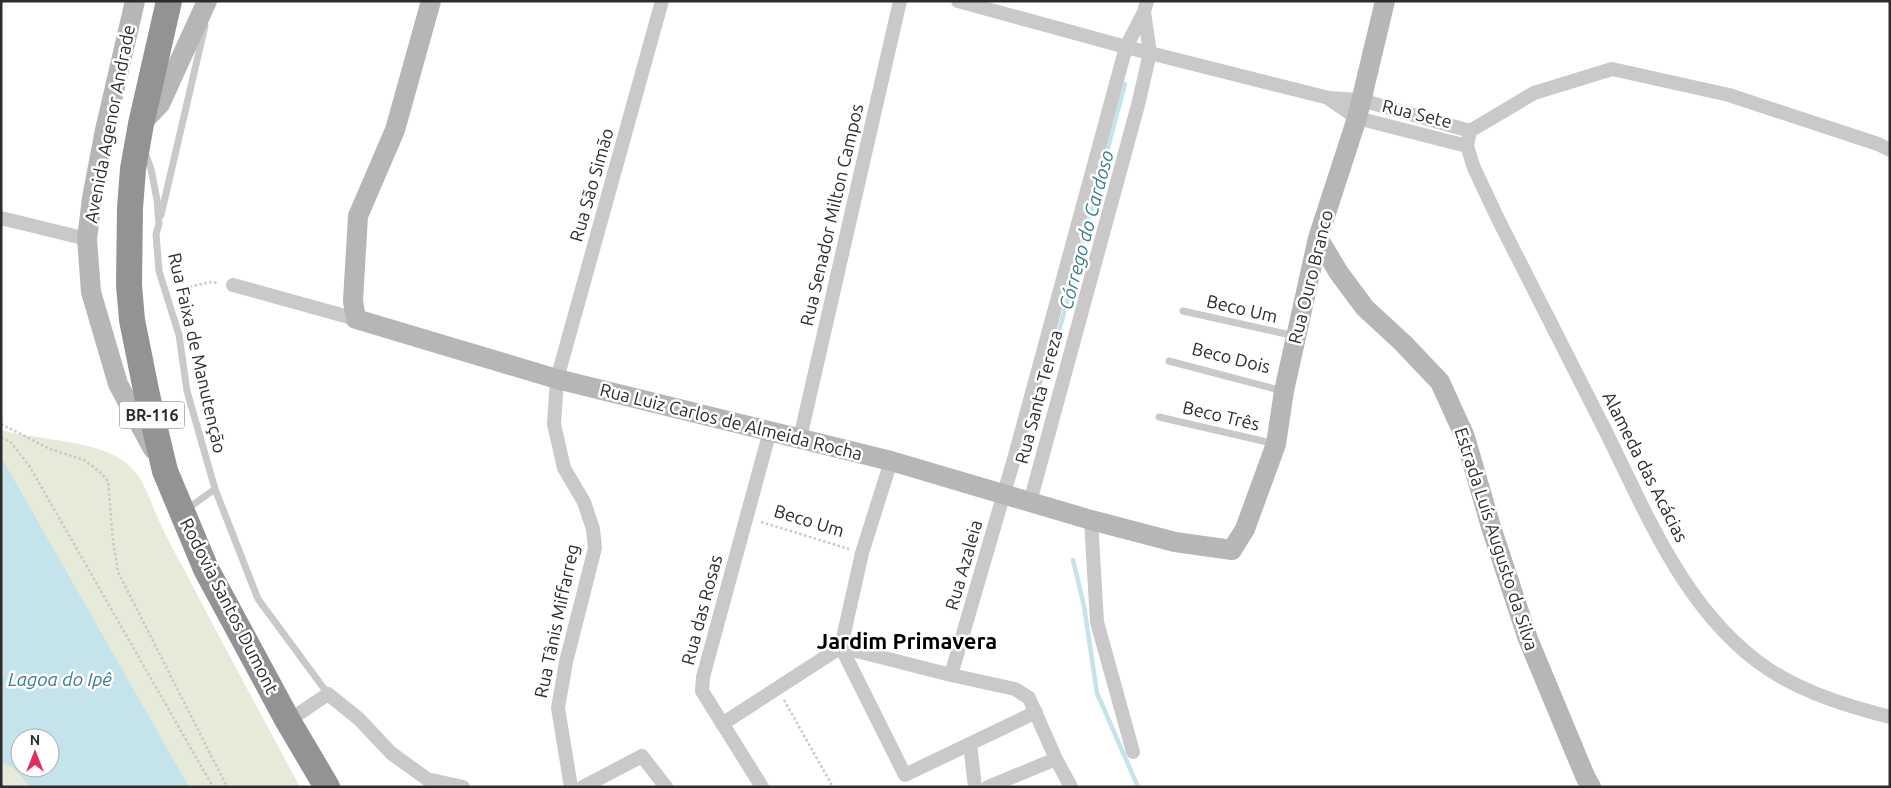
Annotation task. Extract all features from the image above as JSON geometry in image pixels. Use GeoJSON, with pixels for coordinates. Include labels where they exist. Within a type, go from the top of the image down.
{"type":"FeatureCollection","features":[{"type":"Feature","properties":{"kind":"highway","name":"Rodovia Santos Dumont"},"geometry":{"type":"LineString","coordinates":[[169,1],[139,130],[133,168],[130,208],[132,320],[147,395],[165,471],[206,569],[288,721],[327,787]]}},
{"type":"Feature","properties":{"kind":"street","name":"Avenida Agenor Andrade"},"geometry":{"type":"LineString","coordinates":[[135,1],[105,130],[92,198],[87,240],[91,292],[118,384],[165,471]]}},
{"type":"Feature","properties":{"kind":"street","name":"Avenida Agenor Andrade"},"geometry":{"type":"LineString","coordinates":[[139,130],[160,104],[207,1]]}},
{"type":"Feature","properties":{"kind":"street"},"geometry":{"type":"LineString","coordinates":[[356,319],[353,301],[358,216],[395,130],[431,1]]}},
{"type":"Feature","properties":{"kind":"street","name":"Rua São Simão"},"geometry":{"type":"LineString","coordinates":[[557,379],[662,1]]}},
{"type":"Feature","properties":{"kind":"street","name":"Rua Senador Milton Campos"},"geometry":{"type":"LineString","coordinates":[[800,438],[900,1]]}},
{"type":"Feature","properties":{"kind":"street","name":"Rua Sete"},"geometry":{"type":"LineString","coordinates":[[958,1],[1126,47],[1329,98],[1359,109],[1469,139]]}},
{"type":"Feature","properties":{"kind":"street","name":"Rua Ouro Branco"},"geometry":{"type":"LineString","coordinates":[[1232,550],[1245,529],[1276,444],[1295,337],[1318,238],[1359,109],[1385,1]]}},
{"type":"Feature","properties":{"kind":"street","name":"Rua Santa Tereza"},"geometry":{"type":"LineString","coordinates":[[1004,494],[1126,47],[1146,7]]}},
{"type":"Feature","properties":{"kind":"street","name":"Rua Santa Tereza"},"geometry":{"type":"LineString","coordinates":[[1030,502],[1138,105],[1150,53],[1146,7]]}},
{"type":"Feature","properties":{"kind":"street"},"geometry":{"type":"LineString","coordinates":[[1469,139],[1534,93],[1612,69],[1730,95],[1878,144],[1890,150]]}},
{"type":"Feature","properties":{"kind":"street","name":"Alameda das Acácias"},"geometry":{"type":"LineString","coordinates":[[1469,139],[1474,168],[1507,237],[1655,531],[1685,585],[1742,648],[1768,669],[1801,687],[1835,702],[1890,717]]}},
{"type":"Feature","properties":{"kind":"street"},"geometry":{"type":"LineString","coordinates":[[1,218],[87,240]]}},
{"type":"Feature","properties":{"kind":"street","name":"Estrada Luís Augusto da Silva"},"geometry":{"type":"LineString","coordinates":[[1318,238],[1365,308],[1403,343],[1440,382],[1466,437],[1491,527],[1528,639],[1584,776],[1591,787]]}},
{"type":"Feature","properties":{"kind":"street","name":"Rua Luiz Carlos de Almeida Rocha"},"geometry":{"type":"LineString","coordinates":[[233,285],[356,319],[557,379],[891,461],[1090,520],[1175,542],[1232,550]]}},
{"type":"Feature","properties":{"kind":"street","name":"Rua Tânis Miffarreg"},"geometry":{"type":"LineString","coordinates":[[557,379],[554,424],[564,468],[584,502],[593,529],[595,548],[566,662],[558,708],[571,787]]}},
{"type":"Feature","properties":{"kind":"street","name":"Rua das Rosas"},"geometry":{"type":"LineString","coordinates":[[762,787],[702,691],[703,677],[770,431]]}},
{"type":"Feature","properties":{"kind":"street"},"geometry":{"type":"LineString","coordinates":[[891,461],[862,553],[841,647],[905,775],[1036,712]]}},
{"type":"Feature","properties":{"kind":"street","name":"Rua Azaleia"},"geometry":{"type":"LineString","coordinates":[[951,675],[1004,494]]}},
{"type":"Feature","properties":{"kind":"street"},"geometry":{"type":"LineString","coordinates":[[1090,520],[1097,622],[1133,752]]}},
{"type":"Feature","properties":{"kind":"street"},"geometry":{"type":"LineString","coordinates":[[722,724],[841,647],[1015,689],[1029,698],[1056,759],[1071,787]]}},
{"type":"Feature","properties":{"kind":"street"},"geometry":{"type":"LineString","coordinates":[[288,721],[328,694],[359,719],[392,753],[428,779],[463,787]]}},
{"type":"Feature","properties":{"kind":"street"},"geometry":{"type":"LineString","coordinates":[[970,744],[975,787]]}},
{"type":"Feature","properties":{"kind":"street"},"geometry":{"type":"LineString","coordinates":[[583,787],[642,756],[666,787]]}},
{"type":"Feature","properties":{"kind":"street"},"geometry":{"type":"LineString","coordinates":[[988,787],[1056,759]]}},
{"type":"Feature","properties":{"kind":"lane","name":"Rua Faixa de Manutenção"},"geometry":{"type":"LineString","coordinates":[[212,1],[156,234],[159,271],[179,335],[187,391],[216,489],[258,599],[328,694]]}},
{"type":"Feature","properties":{"kind":"lane","name":"Rua Faixa de Manutenção"},"geometry":{"type":"LineString","coordinates":[[139,130],[151,169],[159,224]]}},
{"type":"Feature","properties":{"kind":"lane","name":"Beco Um"},"geometry":{"type":"LineString","coordinates":[[1183,311],[1295,337]]}},
{"type":"Feature","properties":{"kind":"lane","name":"Beco Dois"},"geometry":{"type":"LineString","coordinates":[[1169,361],[1284,391]]}},
{"type":"Feature","properties":{"kind":"lane","name":"Beco Três"},"geometry":{"type":"LineString","coordinates":[[1158,417],[1276,444]]}},
{"type":"Feature","properties":{"kind":"lane"},"geometry":{"type":"LineString","coordinates":[[182,513],[216,489]]}},
{"type":"Feature","properties":{"kind":"path"},"geometry":{"type":"LineString","coordinates":[[165,292],[191,288],[211,282],[233,285]]}},
{"type":"Feature","properties":{"kind":"path"},"geometry":{"type":"LineString","coordinates":[[1,424],[50,449],[84,460],[99,471],[108,481],[113,541],[118,572],[227,787]]}},
{"type":"Feature","properties":{"kind":"path"},"geometry":{"type":"LineString","coordinates":[[1,438],[10,442],[30,467],[214,787]]}},
{"type":"Feature","properties":{"kind":"path","name":"Beco Um"},"geometry":{"type":"LineString","coordinates":[[747,518],[862,553]]}},
{"type":"Feature","properties":{"kind":"path"},"geometry":{"type":"LineString","coordinates":[[778,688],[833,787]]}},
{"type":"Feature","properties":{"kind":"green space"},"geometry":{"type":"Polygon","coordinates":[[[1,430],[96,448],[122,460],[136,473],[228,654],[300,787],[1,787],[1,430]]]}},
{"type":"Feature","properties":{"kind":"water","name":"Lagoa do Ipê"},"geometry":{"type":"Polygon","coordinates":[[[1,461],[4,462],[189,787],[31,787],[22,778],[60,778],[60,728],[10,728],[10,766],[1,762],[1,461]]]}},
{"type":"Feature","properties":{"kind":"waterway","name":"Córrego do Cardoso"},"geometry":{"type":"LineString","coordinates":[[1047,376],[1125,84]]}},
{"type":"Feature","properties":{"kind":"waterway","name":"Córrego do Cardoso"},"geometry":{"type":"LineString","coordinates":[[1073,560],[1084,606],[1097,693],[1138,787]]}},
{"type":"Feature","properties":{"kind":"district","name":"Jardim Primavera"},"geometry":{"type":"Point","coordinates":[907,641]}}]}
